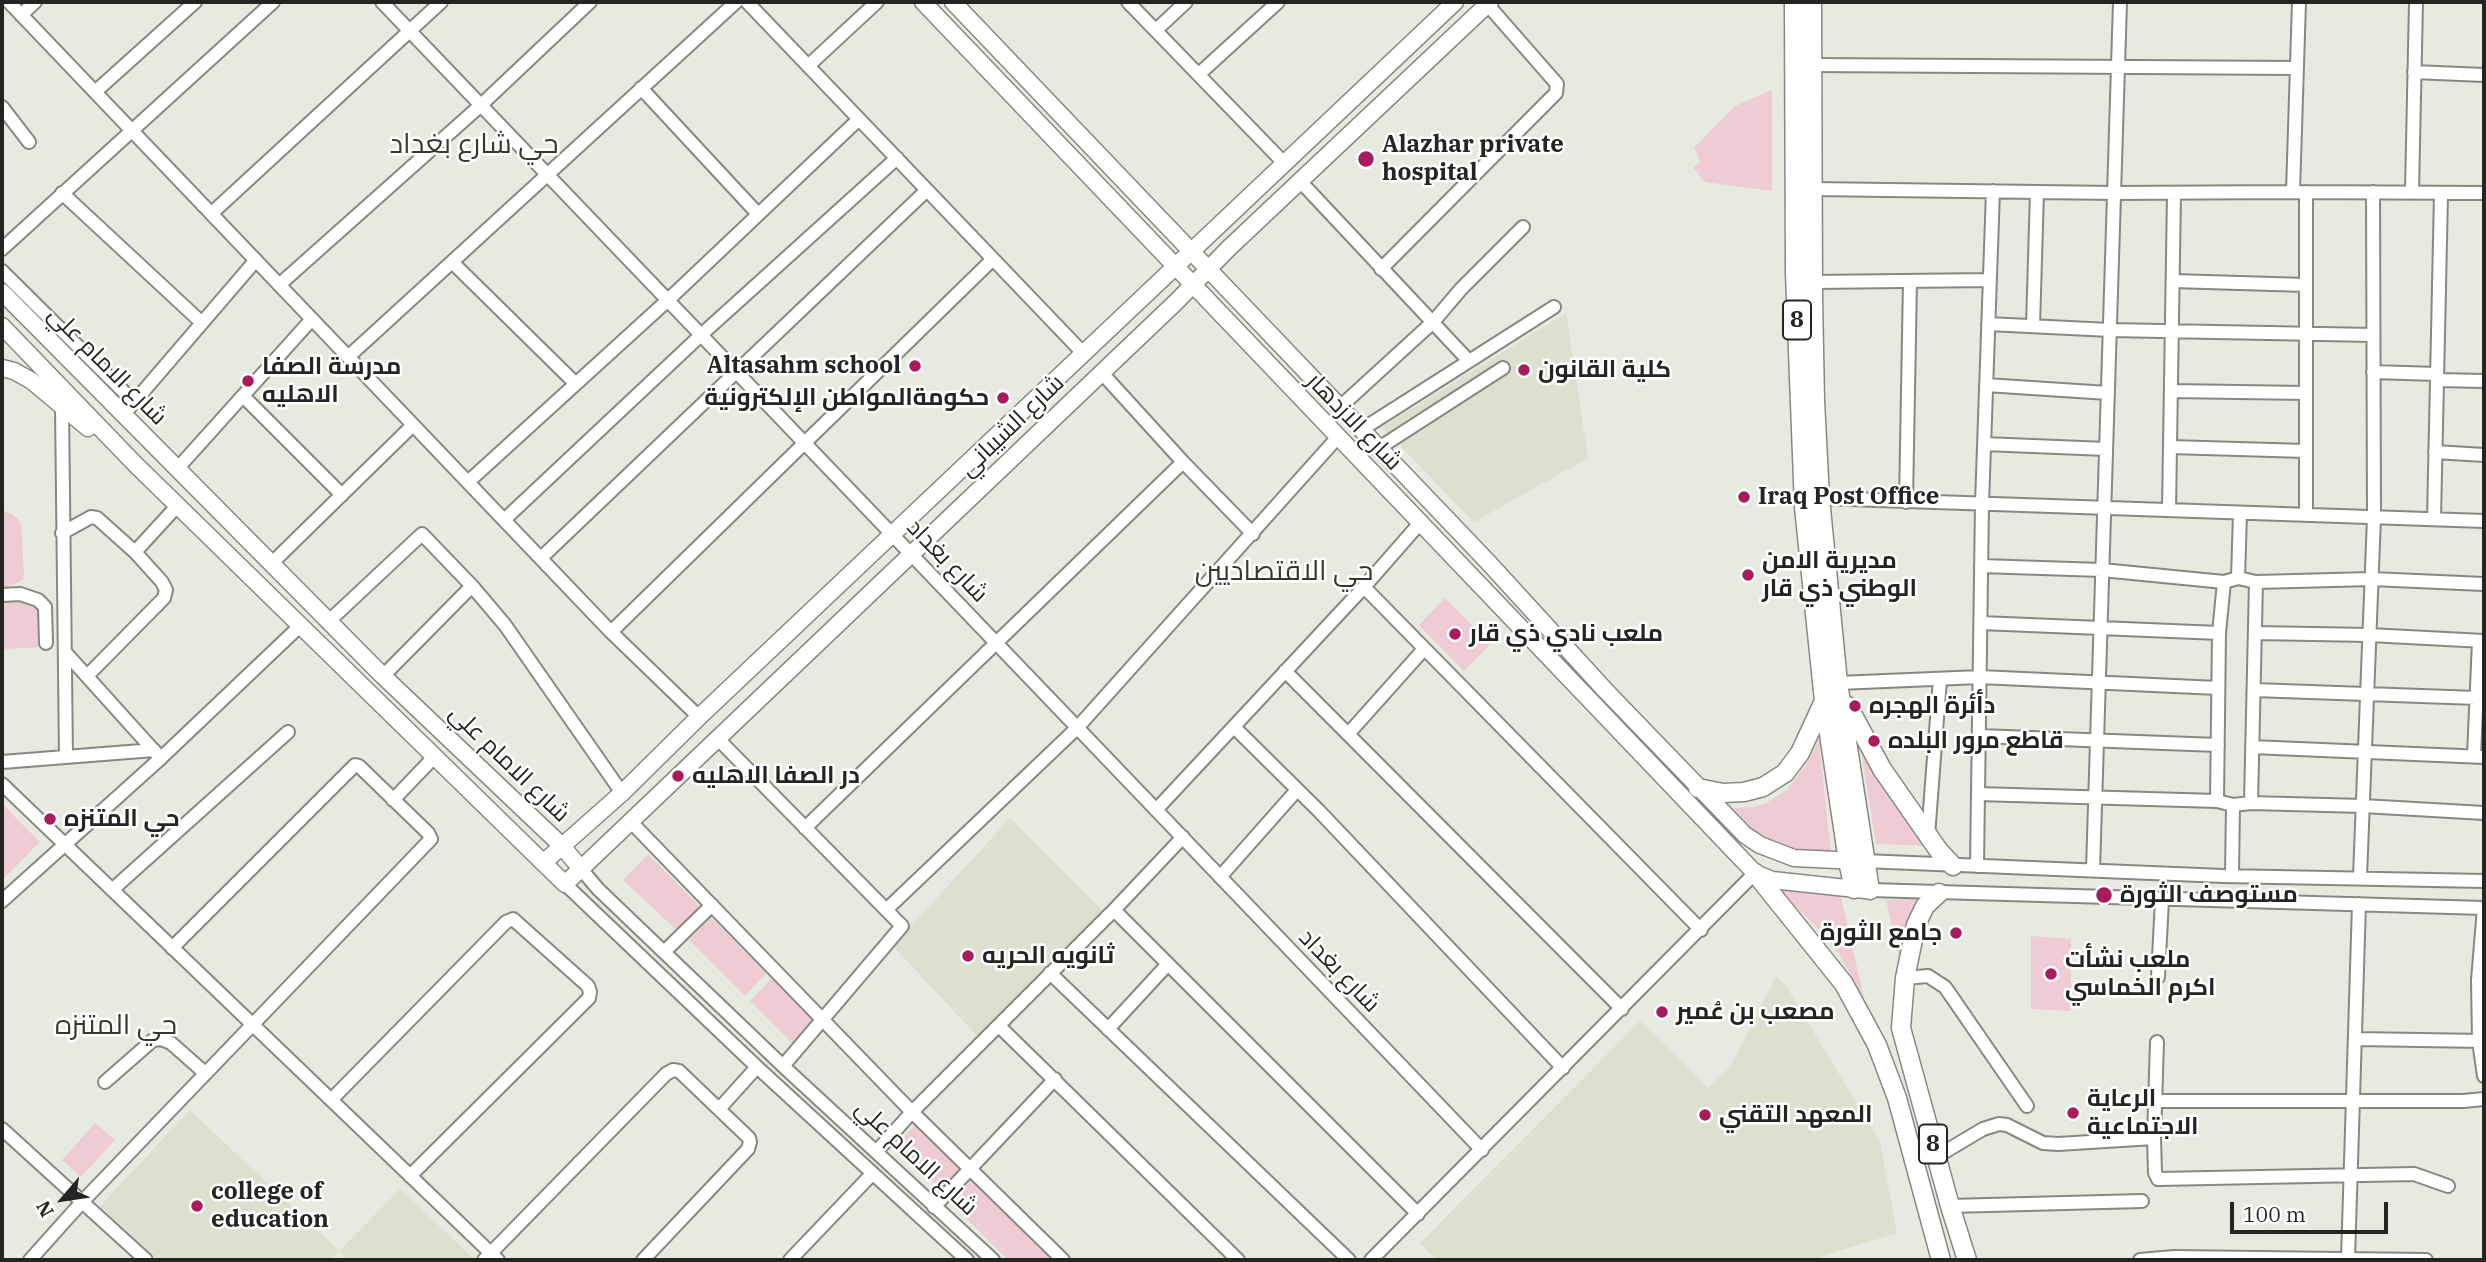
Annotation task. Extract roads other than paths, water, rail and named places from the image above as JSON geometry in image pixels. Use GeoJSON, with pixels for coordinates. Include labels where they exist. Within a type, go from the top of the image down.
{"type":"FeatureCollection","features":[{"type":"Feature","properties":{"kind":"highway","name":"8"},"geometry":{"type":"LineString","coordinates":[[1794,2],[1806,285],[1820,498],[1856,861]]}},
{"type":"Feature","properties":{"kind":"highway","name":"8"},"geometry":{"type":"LineString","coordinates":[[1812,2],[1812,189],[1806,285],[1804,507],[1824,701],[1862,890]]}},
{"type":"Feature","properties":{"kind":"highway"},"geometry":{"type":"LineString","coordinates":[[1838,683],[1869,748],[1928,836],[1953,866]]}},
{"type":"Feature","properties":{"kind":"highway"},"geometry":{"type":"LineString","coordinates":[[1698,788],[1723,793],[1744,792],[1763,787],[1785,773],[1800,753],[1824,701]]}},
{"type":"Feature","properties":{"kind":"highway","name":"8"},"geometry":{"type":"LineString","coordinates":[[1755,873],[1844,984],[1877,1045],[1897,1098],[1941,1260]]}},
{"type":"Feature","properties":{"kind":"highway"},"geometry":{"type":"LineString","coordinates":[[1905,978],[1916,925],[1925,906],[1939,893]]}},
{"type":"Feature","properties":{"kind":"highway","name":"8"},"geometry":{"type":"LineString","coordinates":[[1905,978],[1901,1028],[1950,1206],[1968,1260]]}},
{"type":"Feature","properties":{"kind":"main road","name":"شارع الازدهار"},"geometry":{"type":"LineString","coordinates":[[922,2],[1755,873]]}},
{"type":"Feature","properties":{"kind":"main road","name":"شارع الازدهار"},"geometry":{"type":"LineString","coordinates":[[953,2],[1193,251],[1488,562],[1605,690],[1745,835],[1760,845],[1794,858],[1856,861]]}},
{"type":"Feature","properties":{"kind":"main road","name":"شارع الشيباني"},"geometry":{"type":"LineString","coordinates":[[543,863],[622,793],[1455,2]]}},
{"type":"Feature","properties":{"kind":"main road","name":"شارع الشيباني"},"geometry":{"type":"LineString","coordinates":[[565,884],[1489,3]]}},
{"type":"Feature","properties":{"kind":"main road"},"geometry":{"type":"LineString","coordinates":[[955,36],[971,20]]}},
{"type":"Feature","properties":{"kind":"main road","name":"شارع الامام علي"},"geometry":{"type":"LineString","coordinates":[[2,292],[383,676],[561,845],[582,870]]}},
{"type":"Feature","properties":{"kind":"main road","name":"شارع الامام علي"},"geometry":{"type":"LineString","coordinates":[[2,326],[135,464],[565,884]]}},
{"type":"Feature","properties":{"kind":"main road"},"geometry":{"type":"LineString","coordinates":[[42,368],[36,354],[39,349],[45,346],[60,352]]}},
{"type":"Feature","properties":{"kind":"main road","name":"شارع الامام علي"},"geometry":{"type":"LineString","coordinates":[[2,368],[23,375],[135,464]]}},
{"type":"Feature","properties":{"kind":"main road"},"geometry":{"type":"LineString","coordinates":[[1504,612],[1519,598]]}},
{"type":"Feature","properties":{"kind":"main road"},"geometry":{"type":"LineString","coordinates":[[1755,873],[1772,880],[1862,890]]}},
{"type":"Feature","properties":{"kind":"street"},"geometry":{"type":"LineString","coordinates":[[9,2],[611,632],[699,717]]}},
{"type":"Feature","properties":{"kind":"street"},"geometry":{"type":"LineString","coordinates":[[21,15],[35,2]]}},
{"type":"Feature","properties":{"kind":"street"},"geometry":{"type":"LineString","coordinates":[[95,92],[195,2]]}},
{"type":"Feature","properties":{"kind":"street"},"geometry":{"type":"LineString","coordinates":[[2,249],[273,2]]}},
{"type":"Feature","properties":{"kind":"street","name":"شارع بغداد"},"geometry":{"type":"LineString","coordinates":[[382,2],[1482,1150]]}},
{"type":"Feature","properties":{"kind":"street"},"geometry":{"type":"LineString","coordinates":[[212,214],[441,2]]}},
{"type":"Feature","properties":{"kind":"street"},"geometry":{"type":"LineString","coordinates":[[279,285],[481,106],[590,2]]}},
{"type":"Feature","properties":{"kind":"street"},"geometry":{"type":"LineString","coordinates":[[348,356],[736,2]]}},
{"type":"Feature","properties":{"kind":"street"},"geometry":{"type":"LineString","coordinates":[[747,2],[1083,354]]}},
{"type":"Feature","properties":{"kind":"street"},"geometry":{"type":"LineString","coordinates":[[808,66],[877,2]]}},
{"type":"Feature","properties":{"kind":"street"},"geometry":{"type":"LineString","coordinates":[[1128,2],[1284,164]]}},
{"type":"Feature","properties":{"kind":"street"},"geometry":{"type":"LineString","coordinates":[[1156,30],[1186,2]]}},
{"type":"Feature","properties":{"kind":"street"},"geometry":{"type":"LineString","coordinates":[[1199,74],[1278,2]]}},
{"type":"Feature","properties":{"kind":"street"},"geometry":{"type":"LineString","coordinates":[[2093,870],[2120,2]]}},
{"type":"Feature","properties":{"kind":"street"},"geometry":{"type":"LineString","coordinates":[[2299,2],[2297,68],[2300,192],[2306,285],[2306,515]]}},
{"type":"Feature","properties":{"kind":"street"},"geometry":{"type":"LineString","coordinates":[[2412,191],[2416,2]]}},
{"type":"Feature","properties":{"kind":"street"},"geometry":{"type":"LineString","coordinates":[[1381,269],[1556,93],[1557,84],[1489,3]]}},
{"type":"Feature","properties":{"kind":"street"},"geometry":{"type":"LineString","coordinates":[[1811,65],[2297,68]]}},
{"type":"Feature","properties":{"kind":"street"},"geometry":{"type":"LineString","coordinates":[[2414,72],[2484,75]]}},
{"type":"Feature","properties":{"kind":"street"},"geometry":{"type":"LineString","coordinates":[[641,88],[758,215]]}},
{"type":"Feature","properties":{"kind":"street"},"geometry":{"type":"LineString","coordinates":[[2,107],[29,142]]}},
{"type":"Feature","properties":{"kind":"street"},"geometry":{"type":"LineString","coordinates":[[468,482],[668,300],[859,119]]}},
{"type":"Feature","properties":{"kind":"street"},"geometry":{"type":"LineString","coordinates":[[505,520],[701,335],[897,158]]}},
{"type":"Feature","properties":{"kind":"street"},"geometry":{"type":"LineString","coordinates":[[1300,181],[1468,360]]}},
{"type":"Feature","properties":{"kind":"street"},"geometry":{"type":"LineString","coordinates":[[1812,189],[2114,193],[2484,193]]}},
{"type":"Feature","properties":{"kind":"street"},"geometry":{"type":"LineString","coordinates":[[541,558],[928,190]]}},
{"type":"Feature","properties":{"kind":"street"},"geometry":{"type":"LineString","coordinates":[[1977,866],[1982,504],[1993,191]]}},
{"type":"Feature","properties":{"kind":"street"},"geometry":{"type":"LineString","coordinates":[[2033,326],[2037,192]]}},
{"type":"Feature","properties":{"kind":"street"},"geometry":{"type":"LineString","coordinates":[[2360,877],[2374,517],[2373,192]]}},
{"type":"Feature","properties":{"kind":"street"},"geometry":{"type":"LineString","coordinates":[[62,193],[201,322]]}},
{"type":"Feature","properties":{"kind":"street"},"geometry":{"type":"LineString","coordinates":[[2169,510],[2174,193]]}},
{"type":"Feature","properties":{"kind":"street"},"geometry":{"type":"LineString","coordinates":[[2434,519],[2441,194]]}},
{"type":"Feature","properties":{"kind":"street"},"geometry":{"type":"LineString","coordinates":[[1340,407],[1433,322],[1461,289],[1523,227]]}},
{"type":"Feature","properties":{"kind":"street"},"geometry":{"type":"LineString","coordinates":[[611,632],[993,259]]}},
{"type":"Feature","properties":{"kind":"street"},"geometry":{"type":"LineString","coordinates":[[123,415],[256,260]]}},
{"type":"Feature","properties":{"kind":"street"},"geometry":{"type":"LineString","coordinates":[[452,262],[576,384]]}},
{"type":"Feature","properties":{"kind":"street"},"geometry":{"type":"LineString","coordinates":[[2,271],[134,402]]}},
{"type":"Feature","properties":{"kind":"street"},"geometry":{"type":"LineString","coordinates":[[1806,285],[1990,280]]}},
{"type":"Feature","properties":{"kind":"street"},"geometry":{"type":"LineString","coordinates":[[1906,502],[1910,281]]}},
{"type":"Feature","properties":{"kind":"street"},"geometry":{"type":"LineString","coordinates":[[2173,281],[2306,285]]}},
{"type":"Feature","properties":{"kind":"street"},"geometry":{"type":"LineString","coordinates":[[1362,430],[1554,307]]}},
{"type":"Feature","properties":{"kind":"street"},"geometry":{"type":"LineString","coordinates":[[177,469],[312,319]]}},
{"type":"Feature","properties":{"kind":"street"},"geometry":{"type":"LineString","coordinates":[[1988,324],[2110,330],[2373,335]]}},
{"type":"Feature","properties":{"kind":"street"},"geometry":{"type":"LineString","coordinates":[[1378,448],[1503,368]]}},
{"type":"Feature","properties":{"kind":"street"},"geometry":{"type":"LineString","coordinates":[[1101,372],[1253,534]]}},
{"type":"Feature","properties":{"kind":"street"},"geometry":{"type":"LineString","coordinates":[[2373,372],[2484,381]]}},
{"type":"Feature","properties":{"kind":"street"},"geometry":{"type":"LineString","coordinates":[[1986,385],[2108,393]]}},
{"type":"Feature","properties":{"kind":"street"},"geometry":{"type":"LineString","coordinates":[[2171,391],[2306,393]]}},
{"type":"Feature","properties":{"kind":"street"},"geometry":{"type":"LineString","coordinates":[[243,396],[342,495]]}},
{"type":"Feature","properties":{"kind":"street"},"geometry":{"type":"LineString","coordinates":[[62,407],[66,757]]}},
{"type":"Feature","properties":{"kind":"street"},"geometry":{"type":"LineString","coordinates":[[271,564],[413,425]]}},
{"type":"Feature","properties":{"kind":"street"},"geometry":{"type":"LineString","coordinates":[[886,910],[1077,728],[1337,438]]}},
{"type":"Feature","properties":{"kind":"street"},"geometry":{"type":"LineString","coordinates":[[1984,444],[2106,449]]}},
{"type":"Feature","properties":{"kind":"street"},"geometry":{"type":"LineString","coordinates":[[2170,447],[2306,451]]}},
{"type":"Feature","properties":{"kind":"street"},"geometry":{"type":"LineString","coordinates":[[2435,452],[2484,454]]}},
{"type":"Feature","properties":{"kind":"street"},"geometry":{"type":"LineString","coordinates":[[805,828],[1183,462]]}},
{"type":"Feature","properties":{"kind":"street"},"geometry":{"type":"LineString","coordinates":[[1820,498],[2484,521]]}},
{"type":"Feature","properties":{"kind":"street"},"geometry":{"type":"LineString","coordinates":[[135,552],[178,505]]}},
{"type":"Feature","properties":{"kind":"street"},"geometry":{"type":"LineString","coordinates":[[2238,578],[2240,513]]}},
{"type":"Feature","properties":{"kind":"street"},"geometry":{"type":"LineString","coordinates":[[62,533],[92,517],[97,518],[135,552],[166,590],[164,598],[87,676]]}},
{"type":"Feature","properties":{"kind":"street"},"geometry":{"type":"LineString","coordinates":[[1156,810],[1364,587],[1420,523]]}},
{"type":"Feature","properties":{"kind":"street"},"geometry":{"type":"LineString","coordinates":[[329,621],[422,534],[472,586],[526,654],[622,793]]}},
{"type":"Feature","properties":{"kind":"street"},"geometry":{"type":"LineString","coordinates":[[1981,566],[2102,570],[2224,582],[2238,578],[2256,582],[2372,579],[2484,584]]}},
{"type":"Feature","properties":{"kind":"street"},"geometry":{"type":"LineString","coordinates":[[2217,801],[2219,633],[2224,582]]}},
{"type":"Feature","properties":{"kind":"street"},"geometry":{"type":"LineString","coordinates":[[2251,803],[2256,582]]}},
{"type":"Feature","properties":{"kind":"street"},"geometry":{"type":"LineString","coordinates":[[383,676],[472,586]]}},
{"type":"Feature","properties":{"kind":"street"},"geometry":{"type":"LineString","coordinates":[[1364,587],[1701,930]]}},
{"type":"Feature","properties":{"kind":"street"},"geometry":{"type":"LineString","coordinates":[[2,595],[20,594],[38,600],[45,607],[46,643]]}},
{"type":"Feature","properties":{"kind":"street"},"geometry":{"type":"LineString","coordinates":[[1981,623],[2219,633]]}},
{"type":"Feature","properties":{"kind":"street"},"geometry":{"type":"LineString","coordinates":[[2,901],[65,846],[158,754],[301,625]]}},
{"type":"Feature","properties":{"kind":"street"},"geometry":{"type":"LineString","coordinates":[[2252,747],[2479,757],[2477,698],[2482,641],[2256,633]]}},
{"type":"Feature","properties":{"kind":"street"},"geometry":{"type":"LineString","coordinates":[[1349,733],[1424,649]]}},
{"type":"Feature","properties":{"kind":"street"},"geometry":{"type":"LineString","coordinates":[[65,652],[158,754]]}},
{"type":"Feature","properties":{"kind":"street"},"geometry":{"type":"LineString","coordinates":[[1285,671],[1622,1009]]}},
{"type":"Feature","properties":{"kind":"street"},"geometry":{"type":"LineString","coordinates":[[1838,683],[1980,677],[2218,688]]}},
{"type":"Feature","properties":{"kind":"street"},"geometry":{"type":"LineString","coordinates":[[1928,836],[1940,679]]}},
{"type":"Feature","properties":{"kind":"street"},"geometry":{"type":"LineString","coordinates":[[2254,690],[2477,698]]}},
{"type":"Feature","properties":{"kind":"street"},"geometry":{"type":"LineString","coordinates":[[1234,727],[1563,1068]]}},
{"type":"Feature","properties":{"kind":"street"},"geometry":{"type":"LineString","coordinates":[[112,890],[288,732]]}},
{"type":"Feature","properties":{"kind":"street"},"geometry":{"type":"LineString","coordinates":[[1979,736],[2218,745]]}},
{"type":"Feature","properties":{"kind":"street"},"geometry":{"type":"LineString","coordinates":[[718,739],[902,926],[783,1066]]}},
{"type":"Feature","properties":{"kind":"street"},"geometry":{"type":"LineString","coordinates":[[2,762],[158,754]]}},
{"type":"Feature","properties":{"kind":"street"},"geometry":{"type":"LineString","coordinates":[[393,800],[435,756]]}},
{"type":"Feature","properties":{"kind":"street"},"geometry":{"type":"LineString","coordinates":[[30,1260],[82,1202],[431,839],[355,765],[173,948]]}},
{"type":"Feature","properties":{"kind":"street"},"geometry":{"type":"LineString","coordinates":[[2,785],[410,1176],[491,1258],[666,1074],[673,1070],[680,1071],[749,1138],[748,1149],[643,1260]]}},
{"type":"Feature","properties":{"kind":"street"},"geometry":{"type":"LineString","coordinates":[[1220,877],[1297,790]]}},
{"type":"Feature","properties":{"kind":"street"},"geometry":{"type":"LineString","coordinates":[[1978,794],[2217,801],[2233,805],[2251,803],[2363,806],[2484,813]]}},
{"type":"Feature","properties":{"kind":"street"},"geometry":{"type":"LineString","coordinates":[[2221,901],[2227,875],[2233,805]]}},
{"type":"Feature","properties":{"kind":"street"},"geometry":{"type":"LineString","coordinates":[[632,823],[912,1112],[1063,1260]]}},
{"type":"Feature","properties":{"kind":"street"},"geometry":{"type":"LineString","coordinates":[[876,1153],[912,1112],[1114,910],[1182,837]]}},
{"type":"Feature","properties":{"kind":"street"},"geometry":{"type":"LineString","coordinates":[[1856,861],[2227,875],[2484,881]]}},
{"type":"Feature","properties":{"kind":"street","name":"شارع الامام علي"},"geometry":{"type":"LineString","coordinates":[[582,870],[598,890],[783,1066],[993,1260]]}},
{"type":"Feature","properties":{"kind":"street"},"geometry":{"type":"LineString","coordinates":[[1371,1260],[1755,873]]}},
{"type":"Feature","properties":{"kind":"street","name":"شارع الامام علي"},"geometry":{"type":"LineString","coordinates":[[565,884],[757,1067],[967,1260]]}},
{"type":"Feature","properties":{"kind":"street"},"geometry":{"type":"LineString","coordinates":[[1862,890],[2484,908],[2478,980],[2484,1076]]}},
{"type":"Feature","properties":{"kind":"street"},"geometry":{"type":"LineString","coordinates":[[2158,977],[2162,900]]}},
{"type":"Feature","properties":{"kind":"street"},"geometry":{"type":"LineString","coordinates":[[2348,1259],[2359,904]]}},
{"type":"Feature","properties":{"kind":"street"},"geometry":{"type":"LineString","coordinates":[[664,952],[712,905]]}},
{"type":"Feature","properties":{"kind":"street"},"geometry":{"type":"LineString","coordinates":[[1114,910],[1418,1214]]}},
{"type":"Feature","properties":{"kind":"street"},"geometry":{"type":"LineString","coordinates":[[331,1100],[506,922],[513,919],[588,986],[589,998],[410,1176]]}},
{"type":"Feature","properties":{"kind":"street"},"geometry":{"type":"LineString","coordinates":[[1108,1029],[1168,964]]}},
{"type":"Feature","properties":{"kind":"street"},"geometry":{"type":"LineString","coordinates":[[1050,973],[1349,1260]]}},
{"type":"Feature","properties":{"kind":"street"},"geometry":{"type":"LineString","coordinates":[[1905,978],[1928,976],[1945,987],[2027,1106]]}},
{"type":"Feature","properties":{"kind":"street"},"geometry":{"type":"LineString","coordinates":[[999,1026],[1238,1260]]}},
{"type":"Feature","properties":{"kind":"street"},"geometry":{"type":"LineString","coordinates":[[105,1082],[153,1040],[161,1039],[171,1043],[205,1073]]}},
{"type":"Feature","properties":{"kind":"street"},"geometry":{"type":"LineString","coordinates":[[2355,1039],[2482,1041]]}},
{"type":"Feature","properties":{"kind":"street"},"geometry":{"type":"LineString","coordinates":[[2157,1042],[2154,1138],[2155,1173],[2158,1179],[2414,1174],[2448,1186]]}},
{"type":"Feature","properties":{"kind":"street"},"geometry":{"type":"LineString","coordinates":[[719,1109],[757,1067]]}},
{"type":"Feature","properties":{"kind":"street"},"geometry":{"type":"LineString","coordinates":[[934,1207],[1055,1079]]}},
{"type":"Feature","properties":{"kind":"street"},"geometry":{"type":"LineString","coordinates":[[2155,1101],[2484,1099]]}},
{"type":"Feature","properties":{"kind":"street"},"geometry":{"type":"LineString","coordinates":[[1937,1157],[1983,1129],[1999,1124],[2043,1143],[2154,1138]]}},
{"type":"Feature","properties":{"kind":"street"},"geometry":{"type":"LineString","coordinates":[[2,1129],[82,1202],[130,1255],[146,1260]]}},
{"type":"Feature","properties":{"kind":"street"},"geometry":{"type":"LineString","coordinates":[[790,1260],[872,1174]]}},
{"type":"Feature","properties":{"kind":"street"},"geometry":{"type":"LineString","coordinates":[[1950,1206],[2142,1201]]}},
{"type":"Feature","properties":{"kind":"street"},"geometry":{"type":"LineString","coordinates":[[2148,1260],[2174,1257],[2426,1260]]}},
{"type":"Feature","properties":{"kind":"place","name":"Alazhar private hospital"},"geometry":{"type":"Point","coordinates":[1366,159]}},
{"type":"Feature","properties":{"kind":"place","name":"Altasahm school"},"geometry":{"type":"Point","coordinates":[915,366]}},
{"type":"Feature","properties":{"kind":"place","name":"كلية القانون"},"geometry":{"type":"Point","coordinates":[1524,370]}},
{"type":"Feature","properties":{"kind":"place","name":"مدرسة الصفا الاهليه"},"geometry":{"type":"Point","coordinates":[248,381]}},
{"type":"Feature","properties":{"kind":"place","name":"حكومةالمواطن الإلكترونية"},"geometry":{"type":"Point","coordinates":[1003,398]}},
{"type":"Feature","properties":{"kind":"place","name":"Iraq Post Office"},"geometry":{"type":"Point","coordinates":[1744,497]}},
{"type":"Feature","properties":{"kind":"place","name":"مديرية الامن الوطني ذي قار"},"geometry":{"type":"Point","coordinates":[1748,575]}},
{"type":"Feature","properties":{"kind":"place","name":"ملعب نادي ذي قار"},"geometry":{"type":"Point","coordinates":[1455,634]}},
{"type":"Feature","properties":{"kind":"place","name":"دأئرة الهجره"},"geometry":{"type":"Point","coordinates":[1855,706]}},
{"type":"Feature","properties":{"kind":"place","name":"قاطع مرور البلده"},"geometry":{"type":"Point","coordinates":[1874,741]}},
{"type":"Feature","properties":{"kind":"place","name":"در الصفا الاهليه"},"geometry":{"type":"Point","coordinates":[678,776]}},
{"type":"Feature","properties":{"kind":"place","name":"حي المتنزه"},"geometry":{"type":"Point","coordinates":[50,819]}},
{"type":"Feature","properties":{"kind":"place","name":"مستوصف الثورة"},"geometry":{"type":"Point","coordinates":[2104,895]}},
{"type":"Feature","properties":{"kind":"place","name":"جامع الثورة"},"geometry":{"type":"Point","coordinates":[1956,933]}},
{"type":"Feature","properties":{"kind":"place","name":"ثانويه الحريه"},"geometry":{"type":"Point","coordinates":[968,956]}},
{"type":"Feature","properties":{"kind":"place","name":"ملعب نشأت اكرم الخماسي"},"geometry":{"type":"Point","coordinates":[2051,974]}},
{"type":"Feature","properties":{"kind":"place","name":"مصعب بن عُمير"},"geometry":{"type":"Point","coordinates":[1662,1012]}},
{"type":"Feature","properties":{"kind":"place","name":"الرعاية الاجتماعية"},"geometry":{"type":"Point","coordinates":[2073,1113]}},
{"type":"Feature","properties":{"kind":"place","name":"المعهد التقني"},"geometry":{"type":"Point","coordinates":[1705,1115]}},
{"type":"Feature","properties":{"kind":"place","name":"college of education"},"geometry":{"type":"Point","coordinates":[197,1206]}},
{"type":"Feature","properties":{"kind":"district","name":"حي شارع بغداد"},"geometry":{"type":"Point","coordinates":[474,145]}},
{"type":"Feature","properties":{"kind":"district","name":"حي الاقتصاديين"},"geometry":{"type":"Point","coordinates":[1284,572]}},
{"type":"Feature","properties":{"kind":"district","name":"حي المتنزه"},"geometry":{"type":"Point","coordinates":[116,1026]}}]}
